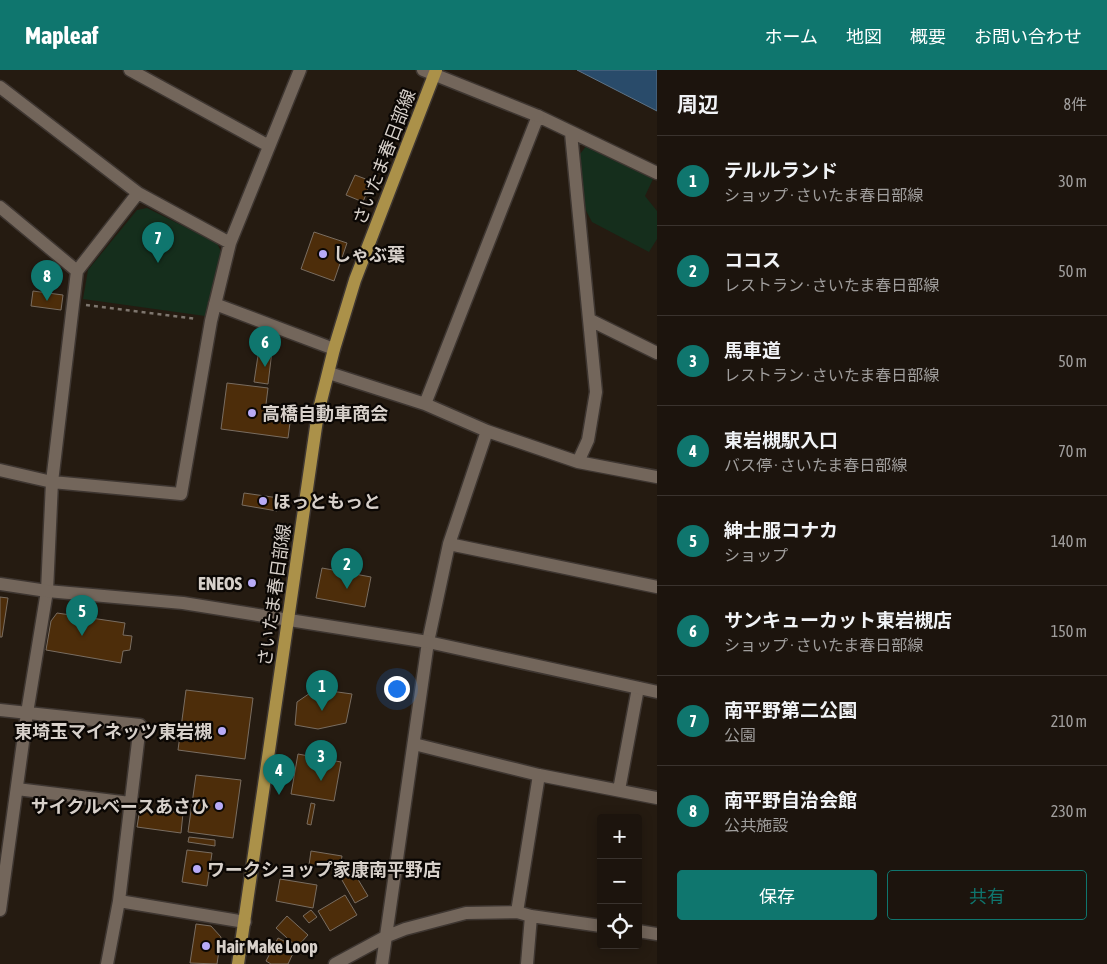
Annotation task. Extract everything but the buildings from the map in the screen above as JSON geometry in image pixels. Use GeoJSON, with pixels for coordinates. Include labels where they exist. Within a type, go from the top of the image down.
{"type":"FeatureCollection","features":[{"type":"Feature","properties":{"kind":"main road","name":"さいたま春日部線"},"geometry":{"type":"LineString","coordinates":[[238,964],[318,413],[334,349],[355,280],[431,71]]}},
{"type":"Feature","properties":{"kind":"street"},"geometry":{"type":"LineString","coordinates":[[130,70],[269,146]]}},
{"type":"Feature","properties":{"kind":"street"},"geometry":{"type":"LineString","coordinates":[[0,470],[52,482],[181,494],[214,304],[230,243],[300,70]]}},
{"type":"Feature","properties":{"kind":"street"},"geometry":{"type":"LineString","coordinates":[[431,71],[538,116],[657,173]]}},
{"type":"Feature","properties":{"kind":"street"},"geometry":{"type":"LineString","coordinates":[[0,87],[138,193],[230,243]]}},
{"type":"Feature","properties":{"kind":"street"},"geometry":{"type":"LineString","coordinates":[[425,404],[538,116]]}},
{"type":"Feature","properties":{"kind":"street"},"geometry":{"type":"LineString","coordinates":[[571,133],[596,392],[588,440],[578,462]]}},
{"type":"Feature","properties":{"kind":"street"},"geometry":{"type":"LineString","coordinates":[[0,910],[27,713],[47,591],[52,482],[77,271],[138,193]]}},
{"type":"Feature","properties":{"kind":"street"},"geometry":{"type":"LineString","coordinates":[[0,207],[77,271]]}},
{"type":"Feature","properties":{"kind":"street"},"geometry":{"type":"LineString","coordinates":[[214,304],[334,349]]}},
{"type":"Feature","properties":{"kind":"street"},"geometry":{"type":"LineString","coordinates":[[590,320],[657,353]]}},
{"type":"Feature","properties":{"kind":"street"},"geometry":{"type":"LineString","coordinates":[[329,373],[425,404],[487,431],[578,462],[657,477]]}},
{"type":"Feature","properties":{"kind":"street"},"geometry":{"type":"LineString","coordinates":[[382,964],[428,642],[448,544],[487,431]]}},
{"type":"Feature","properties":{"kind":"street"},"geometry":{"type":"LineString","coordinates":[[448,544],[657,587]]}},
{"type":"Feature","properties":{"kind":"street"},"geometry":{"type":"LineString","coordinates":[[0,584],[47,591],[183,604],[428,642],[657,692]]}},
{"type":"Feature","properties":{"kind":"street"},"geometry":{"type":"LineString","coordinates":[[619,790],[638,688]]}},
{"type":"Feature","properties":{"kind":"street"},"geometry":{"type":"LineString","coordinates":[[0,710],[140,725],[119,901],[107,964]]}},
{"type":"Feature","properties":{"kind":"street"},"geometry":{"type":"LineString","coordinates":[[414,744],[539,775],[657,798]]}},
{"type":"Feature","properties":{"kind":"street"},"geometry":{"type":"LineString","coordinates":[[516,912],[539,775]]}},
{"type":"Feature","properties":{"kind":"street"},"geometry":{"type":"LineString","coordinates":[[17,789],[130,803]]}},
{"type":"Feature","properties":{"kind":"street"},"geometry":{"type":"LineString","coordinates":[[119,901],[245,922]]}},
{"type":"Feature","properties":{"kind":"street"},"geometry":{"type":"LineString","coordinates":[[336,964],[385,937],[405,929],[466,913],[516,912],[597,925]]}},
{"type":"Feature","properties":{"kind":"street"},"geometry":{"type":"LineString","coordinates":[[527,964],[532,916]]}},
{"type":"Feature","properties":{"kind":"street"},"geometry":{"type":"LineString","coordinates":[[642,932],[657,934]]}},
{"type":"Feature","properties":{"kind":"path"},"geometry":{"type":"LineString","coordinates":[[73,304],[211,321]]}},
{"type":"Feature","properties":{"kind":"green space"},"geometry":{"type":"Polygon","coordinates":[[[587,145],[653,179],[645,196],[657,211],[657,239],[649,252],[592,222],[582,203],[580,154],[587,145]]]}},
{"type":"Feature","properties":{"kind":"green space"},"geometry":{"type":"Polygon","coordinates":[[[147,208],[217,243],[223,256],[205,316],[83,299],[88,270],[137,210],[147,208]]]}},
{"type":"Feature","properties":{"kind":"water"},"geometry":{"type":"Polygon","coordinates":[[[577,70],[657,70],[657,111],[577,70]]]}},
{"type":"Feature","properties":{"kind":"place","name":"しゃぶ葉"},"geometry":{"type":"Point","coordinates":[323,254]}},
{"type":"Feature","properties":{"kind":"place","name":"南平野第二公園"},"geometry":{"type":"Point","coordinates":[158,263]}},
{"type":"Feature","properties":{"kind":"place","name":"南平野自治会館"},"geometry":{"type":"Point","coordinates":[47,301]}},
{"type":"Feature","properties":{"kind":"place","name":"サンキューカット東岩槻店"},"geometry":{"type":"Point","coordinates":[265,367]}},
{"type":"Feature","properties":{"kind":"place","name":"高橋自動車商会"},"geometry":{"type":"Point","coordinates":[252,413]}},
{"type":"Feature","properties":{"kind":"place","name":"ほっともっと"},"geometry":{"type":"Point","coordinates":[263,501]}},
{"type":"Feature","properties":{"kind":"place","name":"ENEOS"},"geometry":{"type":"Point","coordinates":[252,583]}},
{"type":"Feature","properties":{"kind":"place","name":"ココス"},"geometry":{"type":"Point","coordinates":[347,589]}},
{"type":"Feature","properties":{"kind":"place","name":"紳士服コナカ"},"geometry":{"type":"Point","coordinates":[82,636]}},
{"type":"Feature","properties":{"kind":"place","name":"テルルランド"},"geometry":{"type":"Point","coordinates":[322,711]}},
{"type":"Feature","properties":{"kind":"place","name":"東埼玉マイネッツ東岩槻"},"geometry":{"type":"Point","coordinates":[222,731]}},
{"type":"Feature","properties":{"kind":"place","name":"馬車道"},"geometry":{"type":"Point","coordinates":[321,781]}},
{"type":"Feature","properties":{"kind":"place","name":"東岩槻駅入口"},"geometry":{"type":"Point","coordinates":[279,795]}},
{"type":"Feature","properties":{"kind":"place","name":"サイクルベースあさひ"},"geometry":{"type":"Point","coordinates":[219,806]}},
{"type":"Feature","properties":{"kind":"place","name":"ワークショップ家康南平野店"},"geometry":{"type":"Point","coordinates":[197,869]}},
{"type":"Feature","properties":{"kind":"place","name":"Hair Make Loop"},"geometry":{"type":"Point","coordinates":[206,946]}}]}
